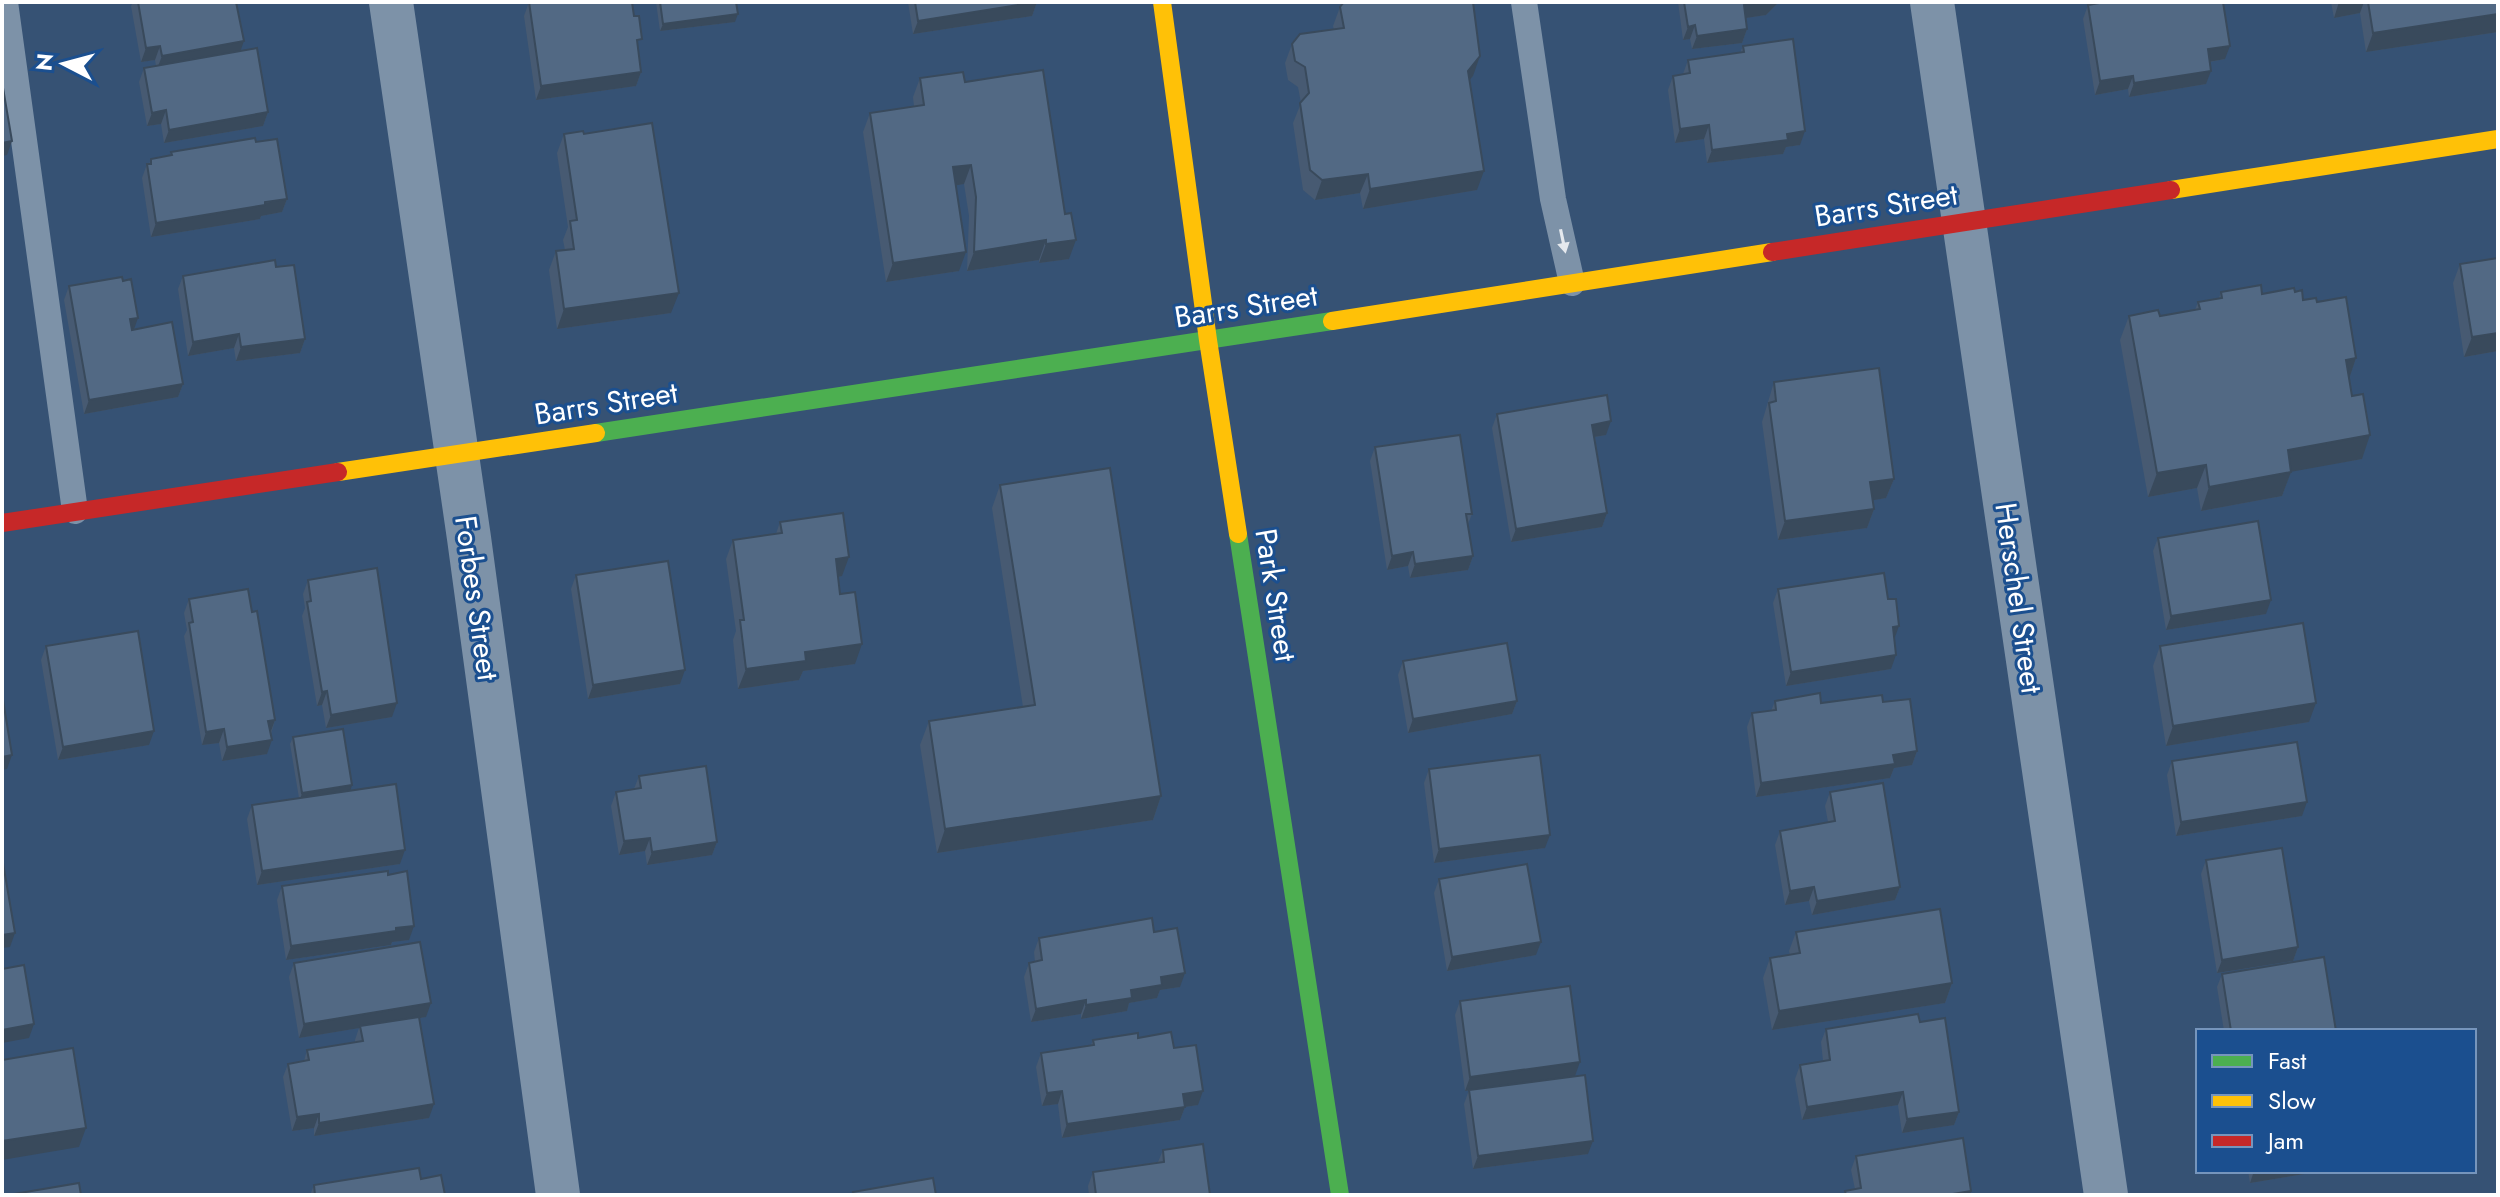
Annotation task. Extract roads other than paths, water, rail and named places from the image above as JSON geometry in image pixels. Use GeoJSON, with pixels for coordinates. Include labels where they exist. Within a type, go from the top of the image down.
{"type":"FeatureCollection","features":[{"type":"Feature","properties":{"kind":"street","name":"Forbes Street"},"geometry":{"type":"LineString","coordinates":[[391,2],[457,454],[558,1195]]}},
{"type":"Feature","properties":{"kind":"street","name":"Park Street"},"geometry":{"type":"LineString","coordinates":[[1162,2],[1208,340],[1340,1195]]}},
{"type":"Feature","properties":{"kind":"street","name":"Herschel Street"},"geometry":{"type":"LineString","coordinates":[[1932,2],[2106,1195]]}},
{"type":"Feature","properties":{"kind":"street","name":"Barrs Street"},"geometry":{"type":"LineString","coordinates":[[2,523],[1208,340],[2498,139]]}},
{"type":"Feature","properties":{"kind":"lane"},"geometry":{"type":"LineString","coordinates":[[5,2],[75,511]]}},
{"type":"Feature","properties":{"kind":"lane"},"geometry":{"type":"LineString","coordinates":[[1524,2],[1553,199],[1572,283]]}}]}
